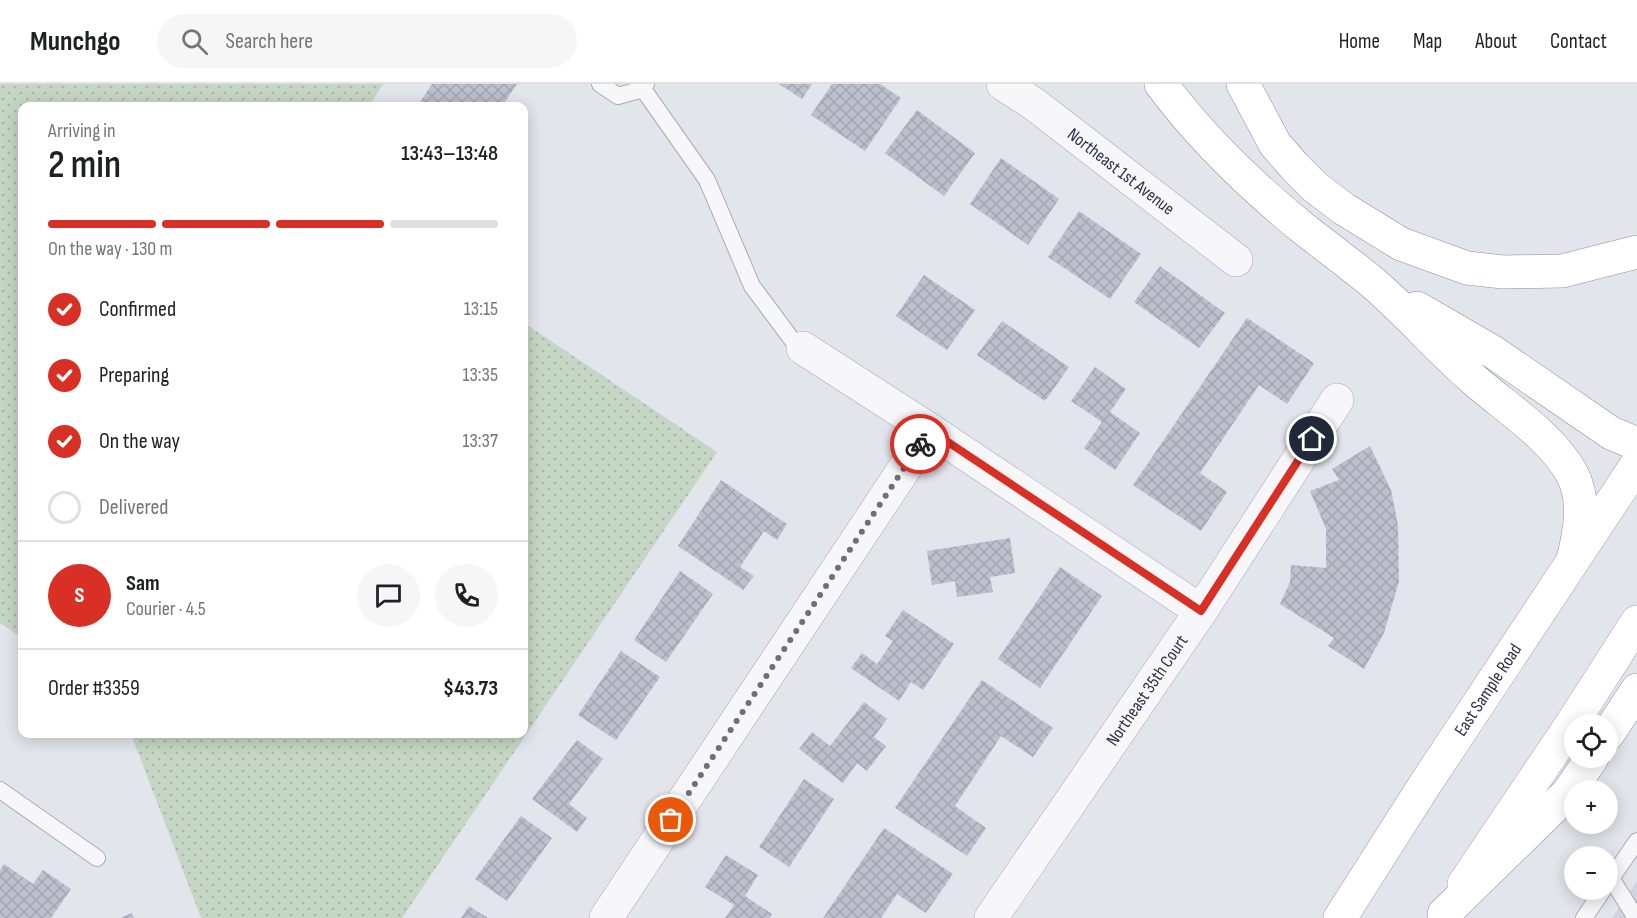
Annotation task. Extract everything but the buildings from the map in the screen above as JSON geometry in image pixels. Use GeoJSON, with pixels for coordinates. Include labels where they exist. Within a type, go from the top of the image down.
{"type":"FeatureCollection","features":[{"type":"Feature","properties":{"kind":"main road"},"geometry":{"type":"LineString","coordinates":[[1161,84],[1193,123],[1244,177],[1304,229],[1374,284],[1471,377],[1552,447],[1572,474],[1580,507],[1580,522],[1573,559]]}},
{"type":"Feature","properties":{"kind":"main road"},"geometry":{"type":"LineString","coordinates":[[1243,84],[1275,144],[1295,167],[1344,209],[1401,244],[1467,268],[1503,272],[1562,271],[1637,252]]}},
{"type":"Feature","properties":{"kind":"main road"},"geometry":{"type":"LineString","coordinates":[[1374,284],[1493,352],[1611,433],[1637,444]]}},
{"type":"Feature","properties":{"kind":"main road","name":"East Sample Road"},"geometry":{"type":"LineString","coordinates":[[1340,918],[1637,464]]}},
{"type":"Feature","properties":{"kind":"main road"},"geometry":{"type":"LineString","coordinates":[[1443,916],[1637,622]]}},
{"type":"Feature","properties":{"kind":"main road"},"geometry":{"type":"LineString","coordinates":[[1618,719],[1637,690]]}},
{"type":"Feature","properties":{"kind":"main road"},"geometry":{"type":"LineString","coordinates":[[1443,916],[1568,793],[1585,768]]}},
{"type":"Feature","properties":{"kind":"street","name":"Northeast 1st Avenue"},"geometry":{"type":"LineString","coordinates":[[1004,84],[1034,104],[1236,260]]}},
{"type":"Feature","properties":{"kind":"street"},"geometry":{"type":"LineString","coordinates":[[803,348],[1201,611]]}},
{"type":"Feature","properties":{"kind":"street","name":"Northeast 35th Court"},"geometry":{"type":"LineString","coordinates":[[991,918],[1201,611],[1337,400]]}},
{"type":"Feature","properties":{"kind":"street"},"geometry":{"type":"LineString","coordinates":[[606,918],[930,430]]}},
{"type":"Feature","properties":{"kind":"lane"},"geometry":{"type":"LineString","coordinates":[[600,84],[618,96],[645,86],[707,180],[752,286],[793,341],[803,348]]}},
{"type":"Feature","properties":{"kind":"lane"},"geometry":{"type":"LineString","coordinates":[[0,790],[97,858]]}},
{"type":"Feature","properties":{"kind":"lane"},"geometry":{"type":"LineString","coordinates":[[1618,868],[1637,840]]}},
{"type":"Feature","properties":{"kind":"lane"},"geometry":{"type":"LineString","coordinates":[[1618,896],[1636,918]]}},
{"type":"Feature","properties":{"kind":"lane"},"geometry":{"type":"LineString","coordinates":[[1584,918],[1596,900]]}},
{"type":"Feature","properties":{"kind":"shaded area"},"geometry":{"type":"Polygon","coordinates":[[[1637,881],[1637,918],[1612,918],[1637,881]]]}},
{"type":"Feature","properties":{"kind":"green space"},"geometry":{"type":"Polygon","coordinates":[[[0,84],[383,84],[372,102],[18,102],[18,635],[0,623],[0,84]]]}},
{"type":"Feature","properties":{"kind":"green space"},"geometry":{"type":"Polygon","coordinates":[[[528,326],[717,452],[528,732],[528,326]]]}},
{"type":"Feature","properties":{"kind":"green space"},"geometry":{"type":"Polygon","coordinates":[[[133,738],[524,738],[402,918],[201,918],[133,738]]]}},
{"type":"Feature","properties":{"kind":"way so far"},"geometry":{"type":"LineString","coordinates":[[671,820],[920,444]]}},
{"type":"Feature","properties":{"kind":"route"},"geometry":{"type":"LineString","coordinates":[[920,444],[930,430],[1201,611],[1312,439]]}}]}
